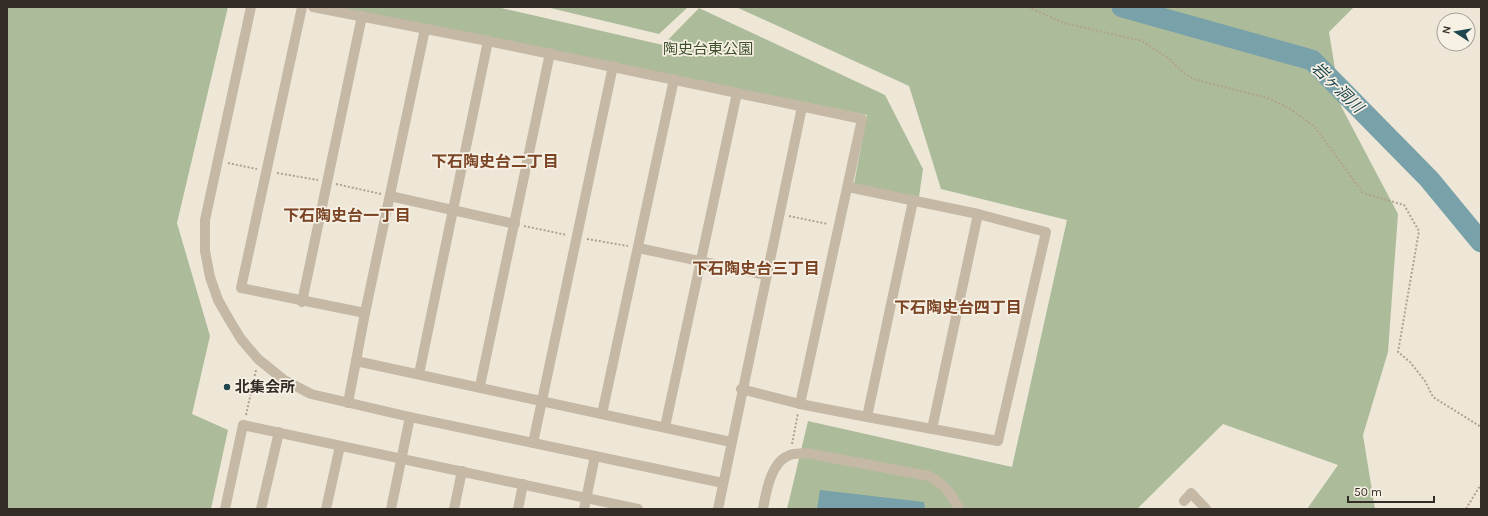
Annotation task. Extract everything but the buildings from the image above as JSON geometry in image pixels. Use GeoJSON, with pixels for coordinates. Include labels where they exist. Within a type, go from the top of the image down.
{"type":"FeatureCollection","features":[{"type":"Feature","properties":{"kind":"street"},"geometry":{"type":"LineString","coordinates":[[251,7],[205,220],[205,251],[210,277],[218,300],[241,338],[258,359],[284,380],[311,394],[410,417],[723,483]]}},
{"type":"Feature","properties":{"kind":"street"},"geometry":{"type":"LineString","coordinates":[[302,7],[241,288],[302,302],[365,313]]}},
{"type":"Feature","properties":{"kind":"street"},"geometry":{"type":"LineString","coordinates":[[313,7],[550,53],[862,119],[800,404]]}},
{"type":"Feature","properties":{"kind":"street"},"geometry":{"type":"LineString","coordinates":[[302,302],[362,16]]}},
{"type":"Feature","properties":{"kind":"street"},"geometry":{"type":"LineString","coordinates":[[348,402],[365,313],[425,29]]}},
{"type":"Feature","properties":{"kind":"street"},"geometry":{"type":"LineString","coordinates":[[419,374],[488,41]]}},
{"type":"Feature","properties":{"kind":"street"},"geometry":{"type":"LineString","coordinates":[[480,386],[550,53]]}},
{"type":"Feature","properties":{"kind":"street"},"geometry":{"type":"LineString","coordinates":[[533,443],[613,66]]}},
{"type":"Feature","properties":{"kind":"street"},"geometry":{"type":"LineString","coordinates":[[602,414],[674,79]]}},
{"type":"Feature","properties":{"kind":"street"},"geometry":{"type":"LineString","coordinates":[[665,428],[737,93]]}},
{"type":"Feature","properties":{"kind":"street"},"geometry":{"type":"LineString","coordinates":[[718,509],[741,389],[802,107]]}},
{"type":"Feature","properties":{"kind":"street"},"geometry":{"type":"LineString","coordinates":[[741,389],[800,404],[998,441],[1046,232],[978,214],[848,187]]}},
{"type":"Feature","properties":{"kind":"street"},"geometry":{"type":"LineString","coordinates":[[390,196],[515,224]]}},
{"type":"Feature","properties":{"kind":"street"},"geometry":{"type":"LineString","coordinates":[[867,417],[913,201]]}},
{"type":"Feature","properties":{"kind":"street"},"geometry":{"type":"LineString","coordinates":[[932,428],[978,214]]}},
{"type":"Feature","properties":{"kind":"street"},"geometry":{"type":"LineString","coordinates":[[638,248],[766,275]]}},
{"type":"Feature","properties":{"kind":"street"},"geometry":{"type":"LineString","coordinates":[[356,361],[480,386],[731,442]]}},
{"type":"Feature","properties":{"kind":"street"},"geometry":{"type":"LineString","coordinates":[[390,509],[410,417]]}},
{"type":"Feature","properties":{"kind":"street"},"geometry":{"type":"LineString","coordinates":[[224,509],[243,426],[279,432],[638,509]]}},
{"type":"Feature","properties":{"kind":"street"},"geometry":{"type":"LineString","coordinates":[[261,509],[279,432]]}},
{"type":"Feature","properties":{"kind":"street"},"geometry":{"type":"LineString","coordinates":[[326,509],[340,446]]}},
{"type":"Feature","properties":{"kind":"street"},"geometry":{"type":"LineString","coordinates":[[763,509],[768,484],[778,465],[789,455],[806,453],[929,476],[941,483],[951,492],[959,509]]}},
{"type":"Feature","properties":{"kind":"street"},"geometry":{"type":"LineString","coordinates":[[584,509],[595,456]]}},
{"type":"Feature","properties":{"kind":"street"},"geometry":{"type":"LineString","coordinates":[[454,509],[462,471]]}},
{"type":"Feature","properties":{"kind":"street"},"geometry":{"type":"LineString","coordinates":[[518,509],[523,484]]}},
{"type":"Feature","properties":{"kind":"street"},"geometry":{"type":"LineString","coordinates":[[1184,501],[1191,493],[1206,509]]}},
{"type":"Feature","properties":{"kind":"path"},"geometry":{"type":"LineString","coordinates":[[1028,7],[1064,23],[1142,41],[1168,58],[1193,79],[1268,98],[1289,108],[1316,127],[1363,192],[1404,205],[1419,232],[1398,352],[1410,362],[1425,381],[1433,398],[1481,427]]}},
{"type":"Feature","properties":{"kind":"path"},"geometry":{"type":"LineString","coordinates":[[217,161],[328,182],[390,196]]}},
{"type":"Feature","properties":{"kind":"path"},"geometry":{"type":"LineString","coordinates":[[778,214],[839,226]]}},
{"type":"Feature","properties":{"kind":"path"},"geometry":{"type":"LineString","coordinates":[[243,426],[258,359]]}},
{"type":"Feature","properties":{"kind":"path"},"geometry":{"type":"LineString","coordinates":[[789,455],[800,404]]}},
{"type":"Feature","properties":{"kind":"path"},"geometry":{"type":"LineString","coordinates":[[1466,509],[1471,497],[1481,484]]}},
{"type":"Feature","properties":{"kind":"green space"},"geometry":{"type":"Polygon","coordinates":[[[7,7],[228,7],[177,223],[210,336],[192,414],[228,430],[211,509],[7,509],[7,7]]]}},
{"type":"Feature","properties":{"kind":"green space","name":"陶史台東公園"},"geometry":{"type":"Polygon","coordinates":[[[335,7],[497,7],[663,45],[699,8],[885,95],[923,169],[919,197],[854,184],[867,115],[335,7]]]}},
{"type":"Feature","properties":{"kind":"green space"},"geometry":{"type":"Polygon","coordinates":[[[546,7],[688,7],[659,34],[546,7]]]}},
{"type":"Feature","properties":{"kind":"green space"},"geometry":{"type":"Polygon","coordinates":[[[736,7],[1354,7],[1329,32],[1341,106],[1398,214],[1388,352],[1363,435],[1375,509],[1307,509],[1338,465],[1223,424],[1137,509],[787,509],[808,421],[1012,467],[1067,220],[941,189],[909,86],[736,7]]]}},
{"type":"Feature","properties":{"kind":"water"},"geometry":{"type":"Polygon","coordinates":[[[820,490],[924,502],[925,509],[817,509],[820,490]]]}},
{"type":"Feature","properties":{"kind":"waterway","name":"岩ヶ洞川"},"geometry":{"type":"LineString","coordinates":[[1122,7],[1312,60],[1429,179],[1481,242]]}},
{"type":"Feature","properties":{"kind":"place","name":"北集会所"},"geometry":{"type":"Point","coordinates":[227,387]}},
{"type":"Feature","properties":{"kind":"district","name":"下石陶史台二丁目"},"geometry":{"type":"Point","coordinates":[495,161]}},
{"type":"Feature","properties":{"kind":"district","name":"下石陶史台一丁目"},"geometry":{"type":"Point","coordinates":[347,215]}},
{"type":"Feature","properties":{"kind":"district","name":"下石陶史台三丁目"},"geometry":{"type":"Point","coordinates":[756,268]}},
{"type":"Feature","properties":{"kind":"district","name":"下石陶史台四丁目"},"geometry":{"type":"Point","coordinates":[958,307]}}]}
